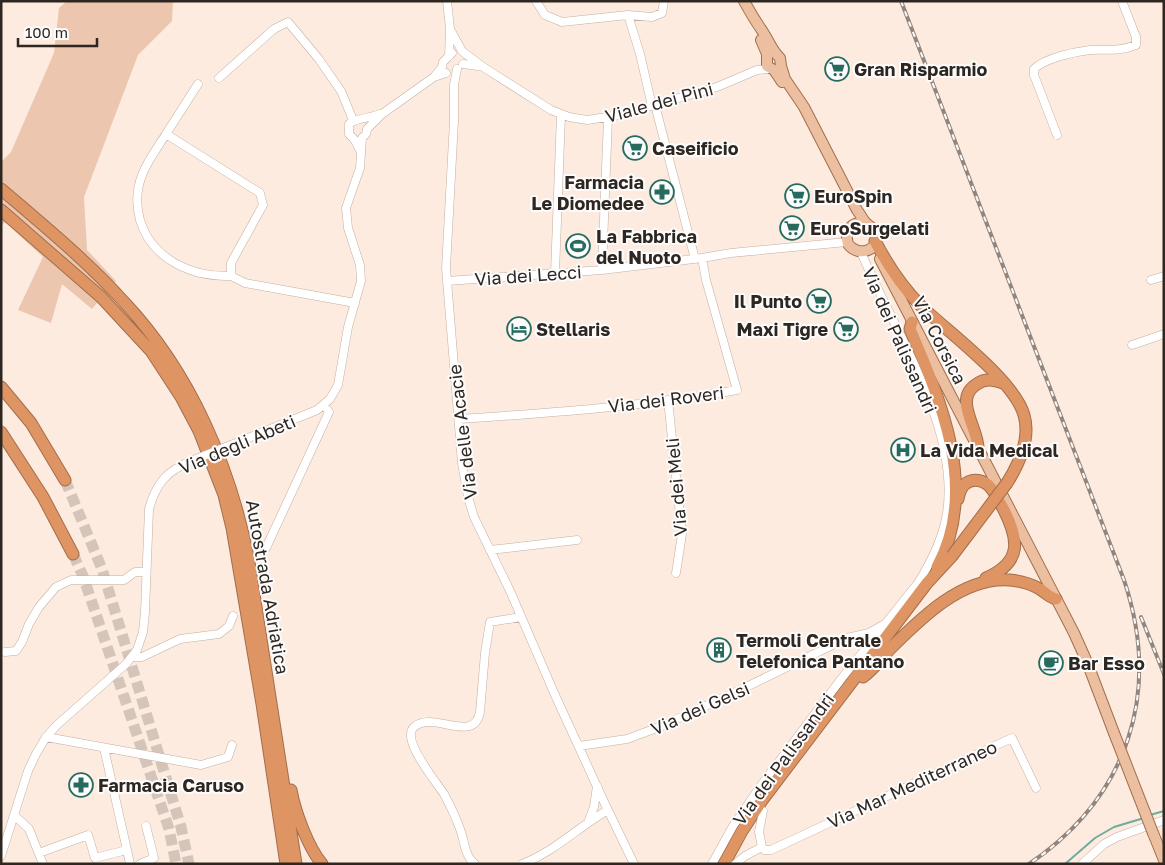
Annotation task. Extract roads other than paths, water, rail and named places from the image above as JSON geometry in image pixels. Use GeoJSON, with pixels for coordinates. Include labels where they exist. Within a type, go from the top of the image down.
{"type":"FeatureCollection","features":[{"type":"Feature","properties":{"kind":"highway","name":"Autostrada Adriatica"},"geometry":{"type":"LineString","coordinates":[[1,189],[107,284],[126,303],[155,338],[178,374],[202,418],[222,462],[244,533],[296,864]]}},
{"type":"Feature","properties":{"kind":"highway","name":"Autostrada Adriatica"},"geometry":{"type":"LineString","coordinates":[[1,210],[101,297],[151,351],[181,397],[199,431],[224,495],[232,528],[262,704],[286,864]]}},
{"type":"Feature","properties":{"kind":"highway"},"geometry":{"type":"LineString","coordinates":[[864,677],[867,670],[932,586],[1007,483],[1022,455],[1026,436],[1024,415],[1018,400],[1005,384],[910,294],[874,243]]}},
{"type":"Feature","properties":{"kind":"highway"},"geometry":{"type":"LineString","coordinates":[[912,322],[910,329],[936,392],[948,430],[953,456],[955,508]]}},
{"type":"Feature","properties":{"kind":"highway"},"geometry":{"type":"LineString","coordinates":[[978,449],[979,439],[967,409],[968,393],[975,385],[985,381],[993,380],[1005,384]]}},
{"type":"Feature","properties":{"kind":"highway"},"geometry":{"type":"LineString","coordinates":[[1,387],[31,423],[64,480]]}},
{"type":"Feature","properties":{"kind":"highway"},"geometry":{"type":"LineString","coordinates":[[1,432],[43,497],[73,554]]}},
{"type":"Feature","properties":{"kind":"highway"},"geometry":{"type":"LineString","coordinates":[[927,583],[938,565],[946,546],[955,508],[963,485],[975,480],[984,482],[992,489],[1013,529],[1015,542],[1010,560],[1004,568],[986,578],[982,584]]}},
{"type":"Feature","properties":{"kind":"highway"},"geometry":{"type":"LineString","coordinates":[[724,864],[742,831],[763,799],[927,583],[952,556]]}},
{"type":"Feature","properties":{"kind":"highway"},"geometry":{"type":"LineString","coordinates":[[734,864],[748,833],[762,811],[864,677],[930,612],[960,593],[982,584],[1001,580],[1016,581],[1034,586],[1051,598],[1056,599]]}},
{"type":"Feature","properties":{"kind":"highway"},"geometry":{"type":"LineString","coordinates":[[261,634],[274,691],[293,798],[304,829],[322,864]]}},
{"type":"Feature","properties":{"kind":"highway"},"geometry":{"type":"LineString","coordinates":[[277,807],[282,864]]}},
{"type":"Feature","properties":{"kind":"main road","name":"Via Corsica"},"geometry":{"type":"LineString","coordinates":[[744,1],[756,24],[758,36],[788,85],[804,106],[857,210],[866,224],[874,229],[874,243],[912,322],[1087,662],[1164,860]]}},
{"type":"Feature","properties":{"kind":"main road","name":"Via Corsica"},"geometry":{"type":"LineString","coordinates":[[776,63],[854,216],[854,224]]}},
{"type":"Feature","properties":{"kind":"main road"},"geometry":{"type":"LineString","coordinates":[[866,224],[854,224],[848,231],[847,242],[853,250],[861,252],[868,250],[874,243]]}},
{"type":"Feature","properties":{"kind":"street"},"geometry":{"type":"LineString","coordinates":[[447,1],[450,29],[448,56]]}},
{"type":"Feature","properties":{"kind":"street"},"geometry":{"type":"LineString","coordinates":[[536,1],[545,15],[562,22],[628,15],[652,17],[662,13],[664,1]]}},
{"type":"Feature","properties":{"kind":"street"},"geometry":{"type":"LineString","coordinates":[[1057,135],[1034,75],[1034,68],[1041,62],[1090,50],[1127,49],[1136,45],[1136,37],[1122,1]]}},
{"type":"Feature","properties":{"kind":"street"},"geometry":{"type":"LineString","coordinates":[[628,15],[699,259]]}},
{"type":"Feature","properties":{"kind":"street"},"geometry":{"type":"LineString","coordinates":[[218,78],[274,29],[288,22],[318,58],[341,91],[357,120],[365,123],[367,129]]}},
{"type":"Feature","properties":{"kind":"street"},"geometry":{"type":"LineString","coordinates":[[450,29],[463,52],[466,58],[454,73],[446,71],[443,62],[448,56],[454,51],[463,52]]}},
{"type":"Feature","properties":{"kind":"street","name":"Viale dei Pini"},"geometry":{"type":"LineString","coordinates":[[463,52],[483,67],[561,115],[587,120],[608,118],[727,84],[776,63]]}},
{"type":"Feature","properties":{"kind":"street","name":"Viale dei Pini"},"geometry":{"type":"LineString","coordinates":[[460,67],[468,64],[483,67]]}},
{"type":"Feature","properties":{"kind":"street","name":"Via delle Acacie"},"geometry":{"type":"LineString","coordinates":[[460,67],[454,85],[447,281],[462,463],[468,497],[474,517],[606,807],[634,864]]}},
{"type":"Feature","properties":{"kind":"street","name":"Via delle Acacie"},"geometry":{"type":"LineString","coordinates":[[446,71],[454,85]]}},
{"type":"Feature","properties":{"kind":"street","name":"Via degli Abeti"},"geometry":{"type":"LineString","coordinates":[[382,114],[357,120],[349,124],[348,130],[350,135],[358,138],[366,134],[367,129],[382,114],[434,77],[446,71]]}},
{"type":"Feature","properties":{"kind":"street"},"geometry":{"type":"LineString","coordinates":[[198,84],[148,164],[139,185],[137,196],[138,212],[148,239],[158,252],[171,262],[198,272],[231,276],[245,283],[355,304]]}},
{"type":"Feature","properties":{"kind":"street"},"geometry":{"type":"LineString","coordinates":[[554,273],[561,115]]}},
{"type":"Feature","properties":{"kind":"street"},"geometry":{"type":"LineString","coordinates":[[602,270],[608,118]]}},
{"type":"Feature","properties":{"kind":"street"},"geometry":{"type":"LineString","coordinates":[[166,134],[260,192],[263,204],[231,263],[231,276]]}},
{"type":"Feature","properties":{"kind":"street","name":"Via degli Abeti"},"geometry":{"type":"LineString","coordinates":[[1,856],[28,771],[46,737],[132,658],[137,650],[143,632],[149,509],[153,493],[162,480],[174,469],[191,461],[283,425],[324,405],[338,385],[348,327],[361,273],[356,249],[346,222],[346,208],[360,168],[358,138]]}},
{"type":"Feature","properties":{"kind":"street","name":"Via dei Lecci"},"geometry":{"type":"LineString","coordinates":[[447,281],[602,270],[699,259],[731,253],[847,242]]}},
{"type":"Feature","properties":{"kind":"street","name":"Via dei Palissandri"},"geometry":{"type":"LineString","coordinates":[[712,864],[733,826],[762,784],[842,678],[895,613],[928,567],[940,540],[947,514],[948,494],[942,442],[930,401],[861,252]]}},
{"type":"Feature","properties":{"kind":"street","name":"Via dei Roveri"},"geometry":{"type":"LineString","coordinates":[[459,419],[523,415],[668,400],[737,390],[699,259]]}},
{"type":"Feature","properties":{"kind":"street"},"geometry":{"type":"LineString","coordinates":[[1151,280],[1164,276]]}},
{"type":"Feature","properties":{"kind":"street"},"geometry":{"type":"LineString","coordinates":[[1132,345],[1164,334]]}},
{"type":"Feature","properties":{"kind":"street","name":"Via dei Meli"},"geometry":{"type":"LineString","coordinates":[[668,400],[682,534],[676,573]]}},
{"type":"Feature","properties":{"kind":"street"},"geometry":{"type":"LineString","coordinates":[[266,548],[329,412],[324,405]]}},
{"type":"Feature","properties":{"kind":"street"},"geometry":{"type":"LineString","coordinates":[[490,550],[577,540]]}},
{"type":"Feature","properties":{"kind":"street"},"geometry":{"type":"LineString","coordinates":[[5,652],[16,651],[39,606],[56,587],[71,580],[124,580],[135,572],[146,572]]}},
{"type":"Feature","properties":{"kind":"street","name":"Via dei Gelsi"},"geometry":{"type":"LineString","coordinates":[[579,746],[627,739],[662,726],[847,638],[869,633],[883,625],[895,613]]}},
{"type":"Feature","properties":{"kind":"street"},"geometry":{"type":"LineString","coordinates":[[132,658],[142,657],[180,639],[219,634],[229,626],[232,616]]}},
{"type":"Feature","properties":{"kind":"street"},"geometry":{"type":"LineString","coordinates":[[475,864],[468,856],[461,832],[445,796],[414,749],[411,732],[414,727],[428,722],[467,727],[474,725],[478,720],[480,712],[485,653],[490,622],[521,617]]}},
{"type":"Feature","properties":{"kind":"street"},"geometry":{"type":"LineString","coordinates":[[46,737],[201,765],[228,757],[232,745]]}},
{"type":"Feature","properties":{"kind":"street","name":"Via Mar Mediterraneo"},"geometry":{"type":"LineString","coordinates":[[762,847],[764,850],[771,850],[1012,738],[1036,788]]}},
{"type":"Feature","properties":{"kind":"street"},"geometry":{"type":"LineString","coordinates":[[104,748],[130,864]]}},
{"type":"Feature","properties":{"kind":"street"},"geometry":{"type":"LineString","coordinates":[[589,820],[594,807],[597,786]]}},
{"type":"Feature","properties":{"kind":"street"},"geometry":{"type":"LineString","coordinates":[[594,807],[606,807]]}},
{"type":"Feature","properties":{"kind":"street"},"geometry":{"type":"LineString","coordinates":[[522,864],[549,851],[606,807]]}},
{"type":"Feature","properties":{"kind":"street"},"geometry":{"type":"LineString","coordinates":[[734,864],[762,847],[759,832],[762,811]]}},
{"type":"Feature","properties":{"kind":"street"},"geometry":{"type":"LineString","coordinates":[[14,815],[30,829],[43,864]]}},
{"type":"Feature","properties":{"kind":"street"},"geometry":{"type":"LineString","coordinates":[[589,820],[612,818]]}},
{"type":"Feature","properties":{"kind":"street"},"geometry":{"type":"LineString","coordinates":[[1082,864],[1104,844],[1117,837],[1164,820]]}},
{"type":"Feature","properties":{"kind":"street"},"geometry":{"type":"LineString","coordinates":[[140,864],[154,858],[146,826]]}},
{"type":"Feature","properties":{"kind":"street"},"geometry":{"type":"LineString","coordinates":[[39,853],[88,835],[95,858],[127,850]]}},
{"type":"Feature","properties":{"kind":"waterway"},"geometry":{"type":"LineString","coordinates":[[1150,815],[1164,811]]}},
{"type":"Feature","properties":{"kind":"waterway"},"geometry":{"type":"LineString","coordinates":[[1065,864],[1095,838],[1114,827],[1144,818]]}},
{"type":"Feature","properties":{"kind":"tunnel"},"geometry":{"type":"LineString","coordinates":[[65,480],[102,569],[181,827],[189,864]]}},
{"type":"Feature","properties":{"kind":"tunnel"},"geometry":{"type":"LineString","coordinates":[[73,554],[83,576],[169,829],[176,864]]}},
{"type":"Feature","properties":{"kind":"railway"},"geometry":{"type":"LineString","coordinates":[[901,1],[1124,580],[1135,622],[1139,663],[1137,702],[1128,739],[1113,774],[1091,807],[1063,837],[1029,864]]}},
{"type":"Feature","properties":{"kind":"railway"},"geometry":{"type":"LineString","coordinates":[[1141,617],[1164,674]]}},
{"type":"Feature","properties":{"kind":"place","name":"Gran Risparmio"},"geometry":{"type":"Point","coordinates":[837,69]}},
{"type":"Feature","properties":{"kind":"place","name":"Caseificio"},"geometry":{"type":"Point","coordinates":[635,148]}},
{"type":"Feature","properties":{"kind":"place","name":"Farmacia Le Diomedee"},"geometry":{"type":"Point","coordinates":[662,192]}},
{"type":"Feature","properties":{"kind":"place","name":"EuroSpin"},"geometry":{"type":"Point","coordinates":[797,196]}},
{"type":"Feature","properties":{"kind":"place","name":"EuroSurgelati"},"geometry":{"type":"Point","coordinates":[792,228]}},
{"type":"Feature","properties":{"kind":"place","name":"La Fabbrica del Nuoto"},"geometry":{"type":"Point","coordinates":[578,246]}},
{"type":"Feature","properties":{"kind":"place","name":"Il Punto"},"geometry":{"type":"Point","coordinates":[819,301]}},
{"type":"Feature","properties":{"kind":"place","name":"Stellaris"},"geometry":{"type":"Point","coordinates":[519,329]}},
{"type":"Feature","properties":{"kind":"place","name":"Maxi Tigre"},"geometry":{"type":"Point","coordinates":[846,329]}},
{"type":"Feature","properties":{"kind":"place","name":"La Vida Medical"},"geometry":{"type":"Point","coordinates":[903,450]}},
{"type":"Feature","properties":{"kind":"place","name":"Termoli Centrale Telefonica Pantano"},"geometry":{"type":"Point","coordinates":[719,650]}},
{"type":"Feature","properties":{"kind":"place","name":"Bar Esso"},"geometry":{"type":"Point","coordinates":[1051,663]}},
{"type":"Feature","properties":{"kind":"place","name":"Farmacia Caruso"},"geometry":{"type":"Point","coordinates":[81,785]}}]}
